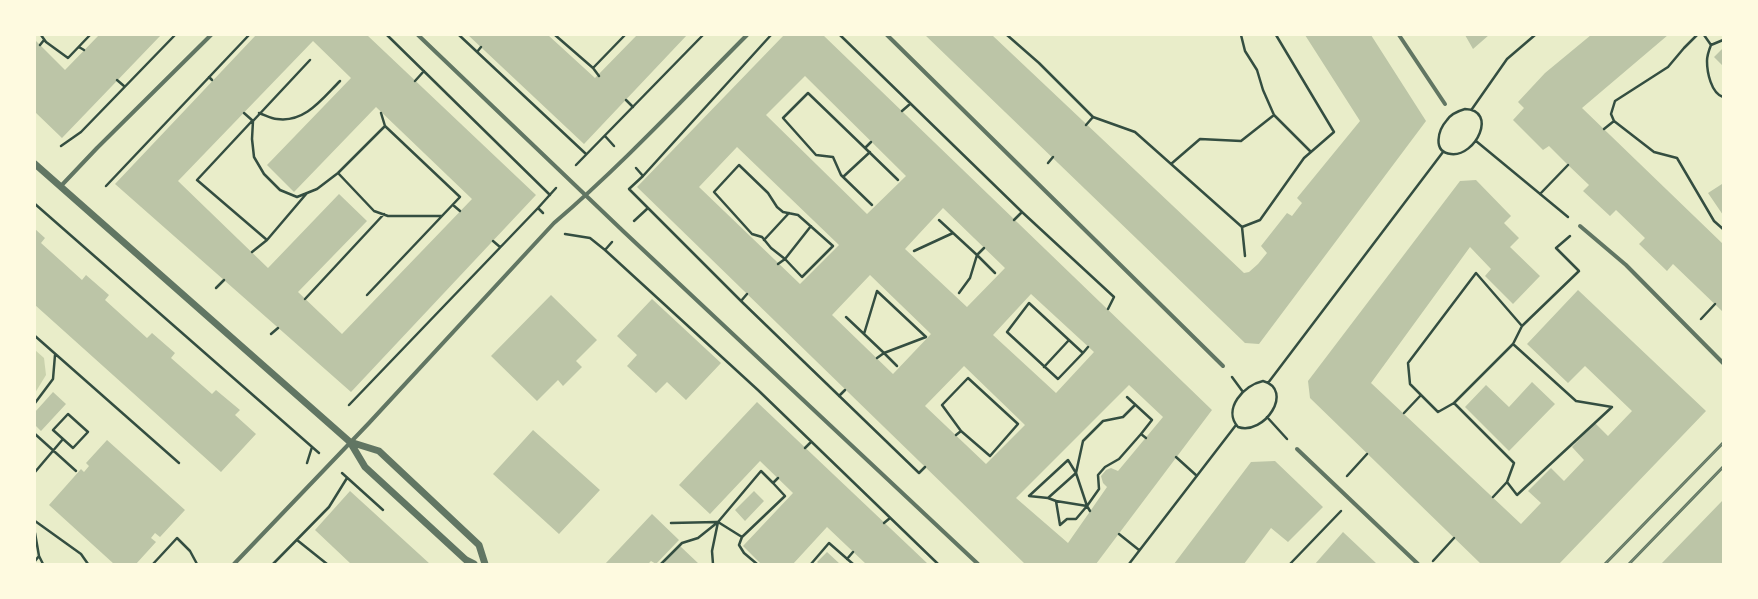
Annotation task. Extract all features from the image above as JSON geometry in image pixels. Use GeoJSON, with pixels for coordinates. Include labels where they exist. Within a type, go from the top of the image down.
{"type":"FeatureCollection","features":[{"type":"Feature","properties":{"kind":"street"},"geometry":{"type":"LineString","coordinates":[[60,187],[97,148],[211,35]]}},
{"type":"Feature","properties":{"kind":"street"},"geometry":{"type":"LineString","coordinates":[[418,35],[623,232],[978,564]]}},
{"type":"Feature","properties":{"kind":"street"},"geometry":{"type":"LineString","coordinates":[[234,564],[554,223],[586,196],[747,35]]}},
{"type":"Feature","properties":{"kind":"street"},"geometry":{"type":"LineString","coordinates":[[887,35],[1223,366]]}},
{"type":"Feature","properties":{"kind":"street"},"geometry":{"type":"LineString","coordinates":[[1399,35],[1445,104]]}},
{"type":"Feature","properties":{"kind":"street"},"geometry":{"type":"LineString","coordinates":[[35,164],[350,442],[365,467],[466,560],[474,564]]}},
{"type":"Feature","properties":{"kind":"street"},"geometry":{"type":"LineString","coordinates":[[1580,226],[1626,265],[1723,363]]}},
{"type":"Feature","properties":{"kind":"street"},"geometry":{"type":"LineString","coordinates":[[350,442],[379,451],[479,545],[486,564]]}},
{"type":"Feature","properties":{"kind":"street"},"geometry":{"type":"LineString","coordinates":[[1297,449],[1418,564]]}},
{"type":"Feature","properties":{"kind":"lane"},"geometry":{"type":"LineString","coordinates":[[1606,564],[1723,443]]}},
{"type":"Feature","properties":{"kind":"lane"},"geometry":{"type":"LineString","coordinates":[[1629,564],[1723,467]]}},
{"type":"Feature","properties":{"kind":"path"},"geometry":{"type":"LineString","coordinates":[[40,35],[44,40],[68,58],[90,35]]}},
{"type":"Feature","properties":{"kind":"path"},"geometry":{"type":"LineString","coordinates":[[61,146],[81,132],[175,35]]}},
{"type":"Feature","properties":{"kind":"path"},"geometry":{"type":"LineString","coordinates":[[106,186],[249,35]]}},
{"type":"Feature","properties":{"kind":"path"},"geometry":{"type":"LineString","coordinates":[[387,35],[550,195]]}},
{"type":"Feature","properties":{"kind":"path"},"geometry":{"type":"LineString","coordinates":[[459,35],[586,154]]}},
{"type":"Feature","properties":{"kind":"path"},"geometry":{"type":"LineString","coordinates":[[555,35],[593,68],[599,76]]}},
{"type":"Feature","properties":{"kind":"path"},"geometry":{"type":"LineString","coordinates":[[593,68],[624,35]]}},
{"type":"Feature","properties":{"kind":"path"},"geometry":{"type":"LineString","coordinates":[[349,405],[538,208],[586,154],[703,35]]}},
{"type":"Feature","properties":{"kind":"path"},"geometry":{"type":"LineString","coordinates":[[840,35],[1022,212],[1114,297],[1108,310]]}},
{"type":"Feature","properties":{"kind":"path"},"geometry":{"type":"LineString","coordinates":[[1007,35],[1093,117],[1135,132],[1242,227],[1245,256]]}},
{"type":"Feature","properties":{"kind":"path"},"geometry":{"type":"LineString","coordinates":[[1241,35],[1245,50],[1257,70],[1263,90],[1274,115],[1311,152]]}},
{"type":"Feature","properties":{"kind":"path"},"geometry":{"type":"LineString","coordinates":[[1242,227],[1260,220],[1304,158],[1334,132],[1276,35]]}},
{"type":"Feature","properties":{"kind":"path"},"geometry":{"type":"LineString","coordinates":[[1472,109],[1507,59],[1535,35]]}},
{"type":"Feature","properties":{"kind":"path"},"geometry":{"type":"LineString","coordinates":[[1697,35],[1668,67],[1615,101],[1611,114],[1614,120],[1654,152],[1677,158],[1714,220],[1723,229]]}},
{"type":"Feature","properties":{"kind":"path"},"geometry":{"type":"LineString","coordinates":[[1704,35],[1711,45],[1707,60],[1710,81],[1719,96],[1723,97]]}},
{"type":"Feature","properties":{"kind":"path"},"geometry":{"type":"LineString","coordinates":[[40,45],[44,40]]}},
{"type":"Feature","properties":{"kind":"path"},"geometry":{"type":"LineString","coordinates":[[1711,45],[1723,40]]}},
{"type":"Feature","properties":{"kind":"path"},"geometry":{"type":"LineString","coordinates":[[79,46],[84,50]]}},
{"type":"Feature","properties":{"kind":"path"},"geometry":{"type":"LineString","coordinates":[[477,52],[481,47]]}},
{"type":"Feature","properties":{"kind":"path"},"geometry":{"type":"LineString","coordinates":[[267,240],[197,180],[310,60]]}},
{"type":"Feature","properties":{"kind":"path"},"geometry":{"type":"LineString","coordinates":[[415,81],[424,71]]}},
{"type":"Feature","properties":{"kind":"path"},"geometry":{"type":"LineString","coordinates":[[209,77],[212,80]]}},
{"type":"Feature","properties":{"kind":"path"},"geometry":{"type":"LineString","coordinates":[[117,80],[124,86]]}},
{"type":"Feature","properties":{"kind":"path"},"geometry":{"type":"LineString","coordinates":[[260,113],[276,119],[293,119],[311,110],[340,80]]}},
{"type":"Feature","properties":{"kind":"path"},"geometry":{"type":"LineString","coordinates":[[872,205],[843,177],[832,157],[816,155],[783,118],[808,93],[898,180]]}},
{"type":"Feature","properties":{"kind":"path"},"geometry":{"type":"LineString","coordinates":[[626,100],[633,107]]}},
{"type":"Feature","properties":{"kind":"path"},"geometry":{"type":"LineString","coordinates":[[902,111],[910,104]]}},
{"type":"Feature","properties":{"kind":"path"},"geometry":{"type":"LineString","coordinates":[[1465,109],[1472,109],[1479,115],[1482,121],[1482,126],[1476,141],[1466,150],[1453,155],[1443,152],[1439,146],[1438,138],[1441,129],[1447,120],[1458,112],[1465,109]]}},
{"type":"Feature","properties":{"kind":"path"},"geometry":{"type":"LineString","coordinates":[[244,113],[253,120]]}},
{"type":"Feature","properties":{"kind":"path"},"geometry":{"type":"LineString","coordinates":[[367,295],[460,197],[385,126],[382,113]]}},
{"type":"Feature","properties":{"kind":"path"},"geometry":{"type":"LineString","coordinates":[[1171,164],[1200,139],[1241,141],[1274,115]]}},
{"type":"Feature","properties":{"kind":"path"},"geometry":{"type":"LineString","coordinates":[[1086,125],[1093,117]]}},
{"type":"Feature","properties":{"kind":"path"},"geometry":{"type":"LineString","coordinates":[[253,120],[252,139],[254,157],[264,174],[280,190],[297,197],[317,189],[338,173],[385,126]]}},
{"type":"Feature","properties":{"kind":"path"},"geometry":{"type":"LineString","coordinates":[[1604,129],[1614,120]]}},
{"type":"Feature","properties":{"kind":"path"},"geometry":{"type":"LineString","coordinates":[[1476,141],[1580,226],[1556,248],[1579,271],[1522,326],[1513,344],[1454,403],[1438,412],[1410,384],[1408,364],[1476,273],[1522,326]]}},
{"type":"Feature","properties":{"kind":"path"},"geometry":{"type":"LineString","coordinates":[[865,148],[871,142]]}},
{"type":"Feature","properties":{"kind":"path"},"geometry":{"type":"LineString","coordinates":[[843,177],[870,152]]}},
{"type":"Feature","properties":{"kind":"path"},"geometry":{"type":"LineString","coordinates":[[1268,383],[1443,152]]}},
{"type":"Feature","properties":{"kind":"path"},"geometry":{"type":"LineString","coordinates":[[1048,162],[1053,157]]}},
{"type":"Feature","properties":{"kind":"path"},"geometry":{"type":"LineString","coordinates":[[739,165],[768,193],[776,207],[783,212],[798,215],[811,226],[833,246],[802,277],[785,259],[771,248],[762,237],[752,234],[714,192],[739,165]]}},
{"type":"Feature","properties":{"kind":"path"},"geometry":{"type":"LineString","coordinates":[[1540,194],[1568,165]]}},
{"type":"Feature","properties":{"kind":"path"},"geometry":{"type":"LineString","coordinates":[[338,173],[374,211],[384,214],[411,217],[442,216]]}},
{"type":"Feature","properties":{"kind":"path"},"geometry":{"type":"LineString","coordinates":[[643,176],[629,189],[741,302],[919,472],[925,467]]}},
{"type":"Feature","properties":{"kind":"path"},"geometry":{"type":"LineString","coordinates":[[252,252],[267,240],[308,192]]}},
{"type":"Feature","properties":{"kind":"path"},"geometry":{"type":"LineString","coordinates":[[35,204],[387,513]]}},
{"type":"Feature","properties":{"kind":"path"},"geometry":{"type":"LineString","coordinates":[[453,205],[460,211]]}},
{"type":"Feature","properties":{"kind":"path"},"geometry":{"type":"LineString","coordinates":[[538,208],[566,234],[590,238],[605,250],[759,391],[938,564]]}},
{"type":"Feature","properties":{"kind":"path"},"geometry":{"type":"LineString","coordinates":[[623,232],[648,208]]}},
{"type":"Feature","properties":{"kind":"path"},"geometry":{"type":"LineString","coordinates":[[1014,220],[1022,212]]}},
{"type":"Feature","properties":{"kind":"path"},"geometry":{"type":"LineString","coordinates":[[764,240],[789,213]]}},
{"type":"Feature","properties":{"kind":"path"},"geometry":{"type":"LineString","coordinates":[[305,299],[384,214]]}},
{"type":"Feature","properties":{"kind":"path"},"geometry":{"type":"LineString","coordinates":[[939,220],[995,273]]}},
{"type":"Feature","properties":{"kind":"path"},"geometry":{"type":"LineString","coordinates":[[778,264],[785,259],[811,226]]}},
{"type":"Feature","properties":{"kind":"path"},"geometry":{"type":"LineString","coordinates":[[914,250],[953,233]]}},
{"type":"Feature","properties":{"kind":"path"},"geometry":{"type":"LineString","coordinates":[[493,241],[500,247]]}},
{"type":"Feature","properties":{"kind":"path"},"geometry":{"type":"LineString","coordinates":[[959,293],[970,278],[977,255],[984,248]]}},
{"type":"Feature","properties":{"kind":"path"},"geometry":{"type":"LineString","coordinates":[[216,288],[224,280]]}},
{"type":"Feature","properties":{"kind":"path"},"geometry":{"type":"LineString","coordinates":[[864,334],[877,291],[926,337],[877,358]]}},
{"type":"Feature","properties":{"kind":"path"},"geometry":{"type":"LineString","coordinates":[[741,302],[747,294]]}},
{"type":"Feature","properties":{"kind":"path"},"geometry":{"type":"LineString","coordinates":[[1083,353],[1029,303],[1007,332],[1058,379],[1088,348]]}},
{"type":"Feature","properties":{"kind":"path"},"geometry":{"type":"LineString","coordinates":[[846,317],[897,366]]}},
{"type":"Feature","properties":{"kind":"path"},"geometry":{"type":"LineString","coordinates":[[271,334],[278,328]]}},
{"type":"Feature","properties":{"kind":"path"},"geometry":{"type":"LineString","coordinates":[[35,336],[179,463]]}},
{"type":"Feature","properties":{"kind":"path"},"geometry":{"type":"LineString","coordinates":[[1044,366],[1069,340]]}},
{"type":"Feature","properties":{"kind":"path"},"geometry":{"type":"LineString","coordinates":[[1507,482],[1517,495],[1612,407],[1576,401],[1513,344]]}},
{"type":"Feature","properties":{"kind":"path"},"geometry":{"type":"LineString","coordinates":[[35,403],[53,379],[55,354]]}},
{"type":"Feature","properties":{"kind":"path"},"geometry":{"type":"LineString","coordinates":[[968,378],[1018,424],[990,456],[961,431],[942,405],[968,378]]}},
{"type":"Feature","properties":{"kind":"path"},"geometry":{"type":"LineString","coordinates":[[1263,381],[1274,388],[1277,395],[1273,409],[1267,417],[1262,422],[1248,429],[1243,429],[1236,425],[1232,418],[1232,412],[1237,399],[1243,392],[1256,383],[1263,381]]}},
{"type":"Feature","properties":{"kind":"path"},"geometry":{"type":"LineString","coordinates":[[839,396],[845,390]]}},
{"type":"Feature","properties":{"kind":"path"},"geometry":{"type":"LineString","coordinates":[[1404,413],[1421,395]]}},
{"type":"Feature","properties":{"kind":"path"},"geometry":{"type":"LineString","coordinates":[[1056,501],[1060,525],[1067,519],[1076,519],[1099,489],[1098,475],[1105,467],[1119,459],[1152,420],[1127,397]]}},
{"type":"Feature","properties":{"kind":"path"},"geometry":{"type":"LineString","coordinates":[[1454,403],[1514,464],[1507,482],[1493,498]]}},
{"type":"Feature","properties":{"kind":"path"},"geometry":{"type":"LineString","coordinates":[[1048,498],[1076,473],[1083,441],[1103,421],[1123,417],[1135,405]]}},
{"type":"Feature","properties":{"kind":"path"},"geometry":{"type":"LineString","coordinates":[[68,414],[88,432],[73,448],[63,439],[53,430],[68,414]]}},
{"type":"Feature","properties":{"kind":"path"},"geometry":{"type":"LineString","coordinates":[[1267,417],[1297,449]]}},
{"type":"Feature","properties":{"kind":"path"},"geometry":{"type":"LineString","coordinates":[[1128,564],[1236,425]]}},
{"type":"Feature","properties":{"kind":"path"},"geometry":{"type":"LineString","coordinates":[[956,435],[961,431]]}},
{"type":"Feature","properties":{"kind":"path"},"geometry":{"type":"LineString","coordinates":[[35,434],[76,471]]}},
{"type":"Feature","properties":{"kind":"path"},"geometry":{"type":"LineString","coordinates":[[1141,434],[1146,438]]}},
{"type":"Feature","properties":{"kind":"path"},"geometry":{"type":"LineString","coordinates":[[35,472],[63,439]]}},
{"type":"Feature","properties":{"kind":"path"},"geometry":{"type":"LineString","coordinates":[[805,448],[811,442]]}},
{"type":"Feature","properties":{"kind":"path"},"geometry":{"type":"LineString","coordinates":[[1337,487],[1367,454]]}},
{"type":"Feature","properties":{"kind":"path"},"geometry":{"type":"LineString","coordinates":[[1176,458],[1197,476]]}},
{"type":"Feature","properties":{"kind":"path"},"geometry":{"type":"LineString","coordinates":[[1087,506],[1056,501],[1048,498],[1029,496],[1068,460],[1076,473],[1090,511]]}},
{"type":"Feature","properties":{"kind":"path"},"geometry":{"type":"LineString","coordinates":[[661,564],[682,543],[698,538],[718,522],[762,471],[785,496],[742,537],[739,545],[744,553],[757,564]]}},
{"type":"Feature","properties":{"kind":"path"},"geometry":{"type":"LineString","coordinates":[[273,564],[329,507],[347,478]]}},
{"type":"Feature","properties":{"kind":"path"},"geometry":{"type":"LineString","coordinates":[[774,483],[778,478]]}},
{"type":"Feature","properties":{"kind":"path"},"geometry":{"type":"LineString","coordinates":[[1290,564],[1352,501]]}},
{"type":"Feature","properties":{"kind":"path"},"geometry":{"type":"LineString","coordinates":[[884,523],[890,518]]}},
{"type":"Feature","properties":{"kind":"path"},"geometry":{"type":"LineString","coordinates":[[35,522],[81,554],[88,564]]}},
{"type":"Feature","properties":{"kind":"path"},"geometry":{"type":"LineString","coordinates":[[713,564],[712,551],[718,522]]}},
{"type":"Feature","properties":{"kind":"path"},"geometry":{"type":"LineString","coordinates":[[671,523],[718,522],[742,537]]}},
{"type":"Feature","properties":{"kind":"path"},"geometry":{"type":"LineString","coordinates":[[35,533],[39,556],[43,564]]}},
{"type":"Feature","properties":{"kind":"path"},"geometry":{"type":"LineString","coordinates":[[1119,534],[1139,550]]}},
{"type":"Feature","properties":{"kind":"path"},"geometry":{"type":"LineString","coordinates":[[153,564],[177,538],[190,551],[197,564]]}},
{"type":"Feature","properties":{"kind":"path"},"geometry":{"type":"LineString","coordinates":[[1430,564],[1454,538]]}},
{"type":"Feature","properties":{"kind":"path"},"geometry":{"type":"LineString","coordinates":[[297,540],[327,564]]}},
{"type":"Feature","properties":{"kind":"path"},"geometry":{"type":"LineString","coordinates":[[811,564],[829,543],[853,564]]}},
{"type":"Feature","properties":{"kind":"path"},"geometry":{"type":"LineString","coordinates":[[847,559],[853,552]]}},
{"type":"Feature","properties":{"kind":"path"},"geometry":{"type":"LineString","coordinates":[[35,561],[39,556]]}},
{"type":"Feature","properties":{"kind":"green space"},"geometry":{"type":"Polygon","coordinates":[[[35,350],[44,358],[46,375],[35,393],[35,350]]]}},
{"type":"Feature","properties":{"kind":"building"},"geometry":{"type":"Polygon","coordinates":[[[99,35],[161,35],[62,138],[35,112],[35,40],[65,70],[99,35]]]}},
{"type":"Feature","properties":{"kind":"building"},"geometry":{"type":"Polygon","coordinates":[[[256,35],[367,35],[536,195],[351,392],[115,184],[256,35]],[[313,41],[178,181],[268,268],[339,194],[367,221],[298,292],[342,334],[472,199],[376,107],[294,192],[267,165],[351,78],[313,41]]]}},
{"type":"Feature","properties":{"kind":"building"},"geometry":{"type":"Polygon","coordinates":[[[468,35],[548,35],[595,78],[637,35],[687,35],[584,144],[468,35]]]}},
{"type":"Feature","properties":{"kind":"building"},"geometry":{"type":"Polygon","coordinates":[[[784,35],[823,35],[1212,410],[1096,564],[1025,564],[637,187],[784,35]],[[805,76],[766,115],[867,214],[906,176],[805,76]],[[737,147],[699,187],[800,284],[839,245],[737,147]],[[943,208],[905,249],[967,307],[1005,268],[943,208]],[[870,275],[832,315],[893,374],[931,334],[870,275]],[[1031,294],[993,335],[1056,393],[1094,352],[1031,294]],[[964,366],[925,406],[986,464],[1025,425],[964,366]],[[1129,385],[1016,498],[1068,543],[1107,487],[1103,483],[1101,476],[1106,470],[1111,468],[1118,471],[1163,417],[1129,385]]]}},
{"type":"Feature","properties":{"kind":"building"},"geometry":{"type":"Polygon","coordinates":[[[925,35],[992,35],[1244,273],[1249,272],[1267,253],[1261,246],[1287,213],[1292,216],[1302,203],[1297,198],[1360,121],[1305,35],[1371,35],[1426,121],[1259,344],[1245,343],[925,35]]]}},
{"type":"Feature","properties":{"kind":"building"},"geometry":{"type":"Polygon","coordinates":[[[1465,35],[1489,35],[1473,49],[1465,35]]]}},
{"type":"Feature","properties":{"kind":"building"},"geometry":{"type":"Polygon","coordinates":[[[1591,35],[1668,35],[1582,108],[1723,244],[1723,312],[1673,264],[1667,271],[1639,244],[1645,238],[1616,210],[1610,216],[1583,191],[1589,185],[1549,146],[1543,150],[1513,120],[1524,108],[1518,102],[1545,73],[1591,35]]]}},
{"type":"Feature","properties":{"kind":"building"},"geometry":{"type":"Polygon","coordinates":[[[1723,48],[1723,66],[1714,57],[1723,48]]]}},
{"type":"Feature","properties":{"kind":"building"},"geometry":{"type":"Polygon","coordinates":[[[1476,180],[1511,216],[1504,223],[1519,238],[1510,247],[1540,276],[1513,304],[1485,276],[1491,269],[1470,247],[1371,383],[1521,524],[1541,503],[1528,491],[1551,468],[1564,481],[1584,460],[1572,447],[1595,423],[1608,436],[1632,411],[1585,366],[1568,383],[1527,344],[1578,290],[1706,411],[1559,564],[1481,564],[1310,398],[1308,381],[1460,181],[1476,180]]]}},
{"type":"Feature","properties":{"kind":"building"},"geometry":{"type":"Polygon","coordinates":[[[1722,184],[1723,186],[1723,215],[1708,193],[1722,184]]]}},
{"type":"Feature","properties":{"kind":"building"},"geometry":{"type":"Polygon","coordinates":[[[35,229],[45,238],[41,243],[82,280],[86,275],[109,295],[105,300],[147,338],[152,333],[175,353],[171,358],[212,394],[216,390],[240,410],[235,415],[256,434],[221,472],[35,305],[35,229]]]}},
{"type":"Feature","properties":{"kind":"building"},"geometry":{"type":"Polygon","coordinates":[[[551,295],[597,340],[576,361],[582,367],[563,386],[558,380],[537,401],[491,356],[551,295]]]}},
{"type":"Feature","properties":{"kind":"building"},"geometry":{"type":"Polygon","coordinates":[[[652,299],[721,363],[686,400],[667,382],[656,393],[627,366],[637,355],[617,336],[652,299]]]}},
{"type":"Feature","properties":{"kind":"building"},"geometry":{"type":"Polygon","coordinates":[[[1532,382],[1555,404],[1509,451],[1465,407],[1486,385],[1509,407],[1532,382]]]}},
{"type":"Feature","properties":{"kind":"building"},"geometry":{"type":"Polygon","coordinates":[[[53,392],[66,404],[41,431],[35,425],[35,412],[53,392]]]}},
{"type":"Feature","properties":{"kind":"building"},"geometry":{"type":"Polygon","coordinates":[[[757,402],[928,564],[866,564],[827,527],[793,564],[761,564],[743,546],[793,493],[760,461],[710,514],[679,485],[757,402]]]}},
{"type":"Feature","properties":{"kind":"building"},"geometry":{"type":"Polygon","coordinates":[[[533,430],[600,490],[559,534],[493,474],[533,430]]]}},
{"type":"Feature","properties":{"kind":"building"},"geometry":{"type":"Polygon","coordinates":[[[107,440],[185,510],[160,537],[155,533],[151,538],[156,542],[136,564],[114,564],[49,505],[81,469],[84,472],[89,466],[86,463],[107,440]]]}},
{"type":"Feature","properties":{"kind":"building"},"geometry":{"type":"Polygon","coordinates":[[[1275,461],[1323,507],[1288,542],[1271,528],[1244,564],[1174,564],[1251,462],[1275,461]]]}},
{"type":"Feature","properties":{"kind":"building"},"geometry":{"type":"Polygon","coordinates":[[[350,491],[430,564],[351,564],[315,530],[350,491]]]}},
{"type":"Feature","properties":{"kind":"building"},"geometry":{"type":"Polygon","coordinates":[[[754,491],[764,501],[745,521],[735,510],[754,491]]]}},
{"type":"Feature","properties":{"kind":"building"},"geometry":{"type":"Polygon","coordinates":[[[1723,500],[1723,564],[1661,564],[1723,500]]]}},
{"type":"Feature","properties":{"kind":"building"},"geometry":{"type":"Polygon","coordinates":[[[652,514],[679,540],[656,564],[651,561],[648,564],[605,564],[652,514]]]}},
{"type":"Feature","properties":{"kind":"building"},"geometry":{"type":"Polygon","coordinates":[[[1343,532],[1377,564],[1315,564],[1343,532]]]}},
{"type":"Feature","properties":{"kind":"building"},"geometry":{"type":"Polygon","coordinates":[[[680,546],[699,564],[666,564],[664,562],[680,546]]]}},
{"type":"Feature","properties":{"kind":"building"},"geometry":{"type":"Polygon","coordinates":[[[827,552],[840,564],[819,564],[817,562],[827,552]]]}},
{"type":"Feature","properties":{"kind":"tram line"},"geometry":{"type":"LineString","coordinates":[[1605,564],[1723,443]]}},
{"type":"Feature","properties":{"kind":"tram line"},"geometry":{"type":"LineString","coordinates":[[1629,564],[1723,467]]}}]}
